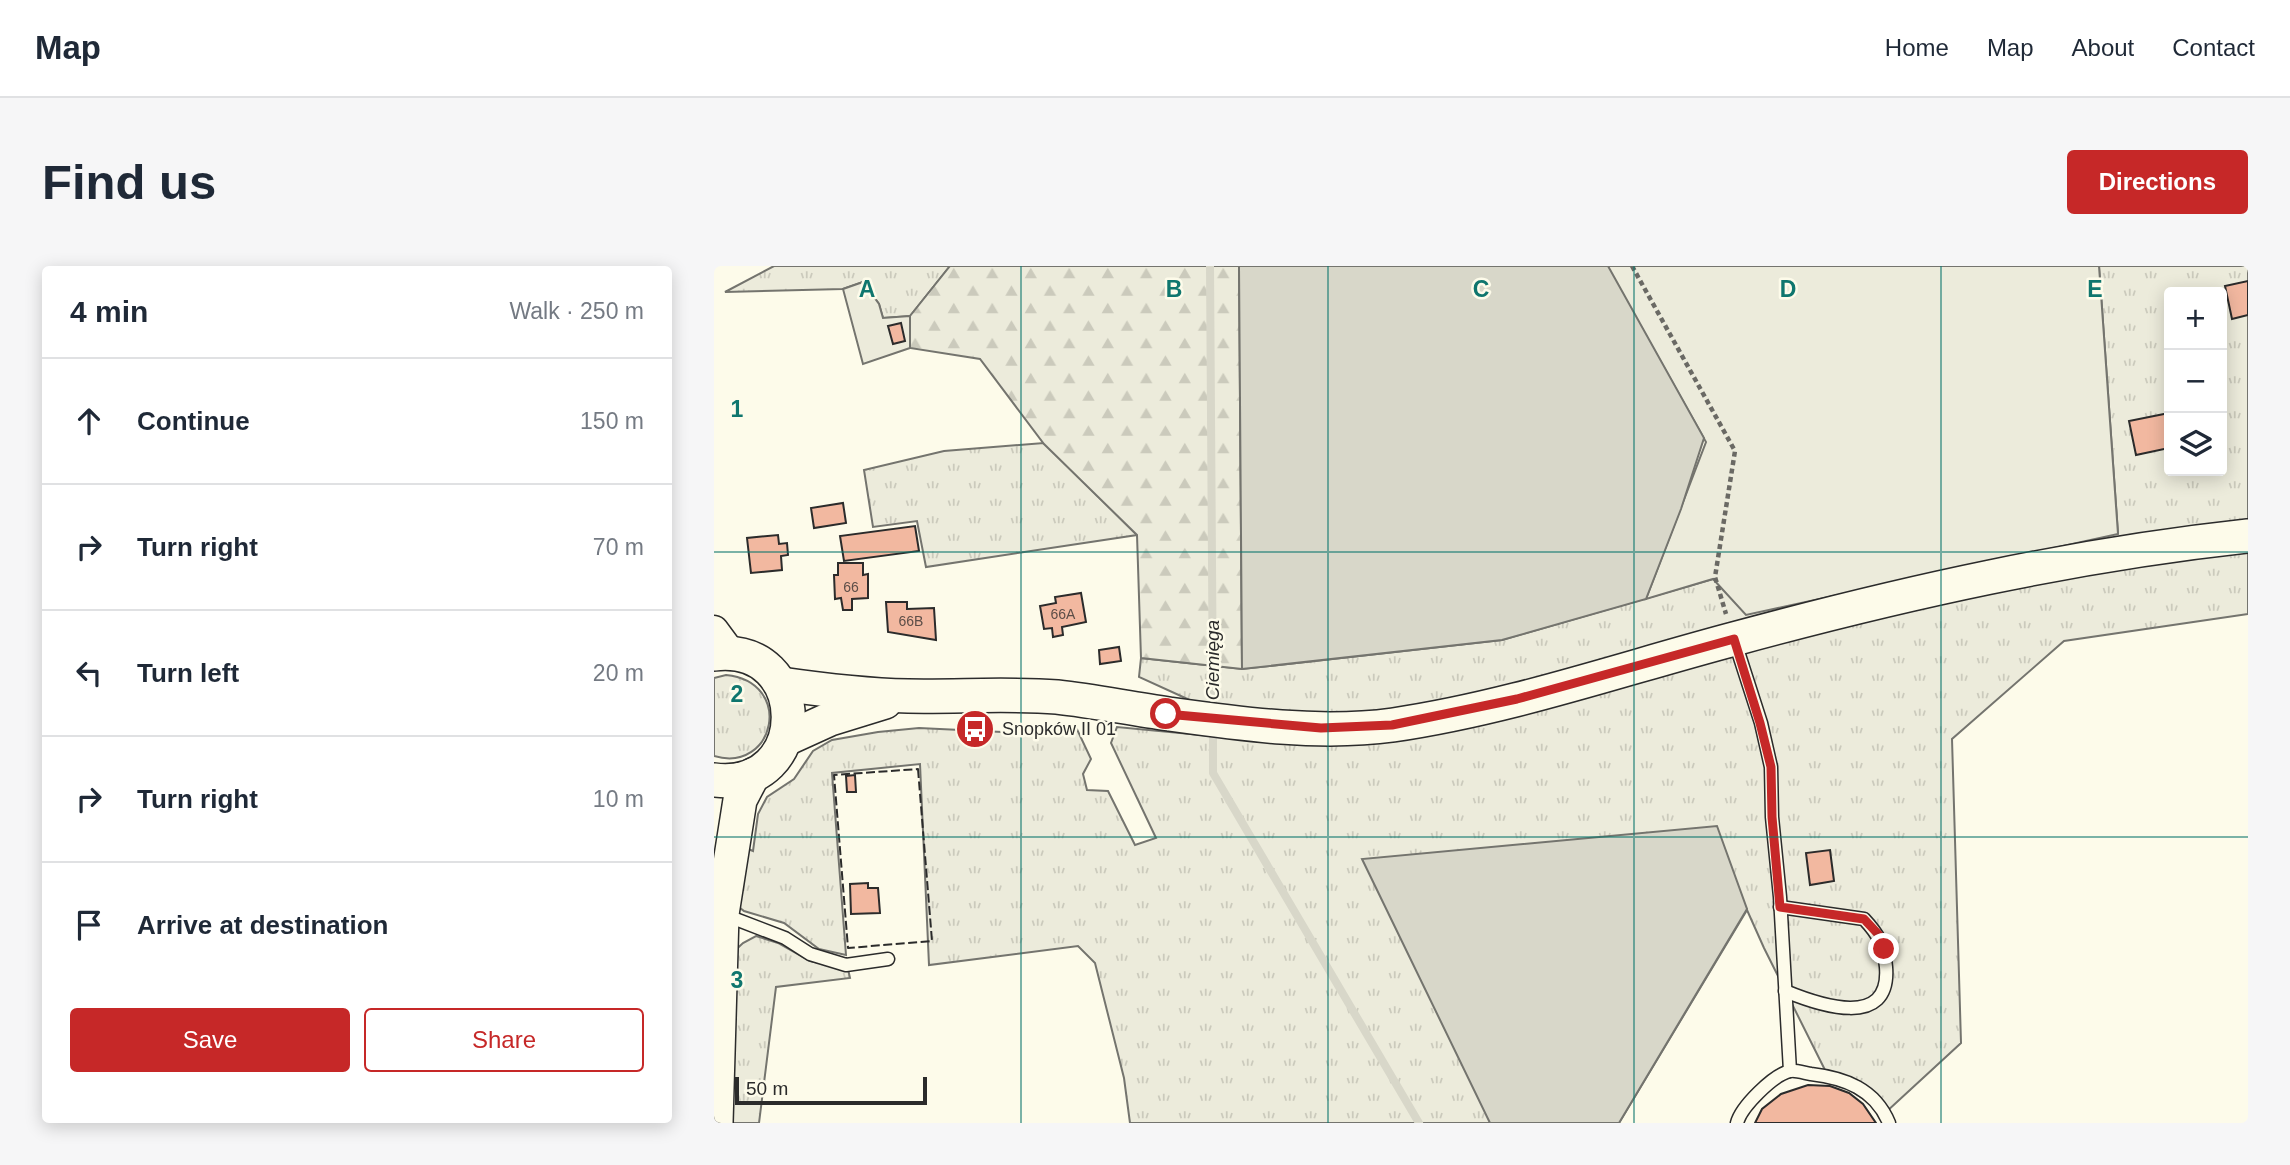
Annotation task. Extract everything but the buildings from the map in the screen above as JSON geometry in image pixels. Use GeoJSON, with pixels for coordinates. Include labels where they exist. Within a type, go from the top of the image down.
{"type":"FeatureCollection","features":[{"type":"Feature","properties":{"kind":"main road"},"geometry":{"type":"LineString","coordinates":[[781,684],[825,691],[908,696],[1023,695],[1101,702],[1166,714],[1266,725],[1362,727],[1423,719],[1517,699],[1864,604],[2043,565],[2248,536]]}},
{"type":"Feature","properties":{"kind":"main road"},"geometry":{"type":"LineString","coordinates":[[714,780],[739,780],[767,766],[778,754],[786,738],[789,711],[781,684],[759,662],[720,645]]}},
{"type":"Feature","properties":{"kind":"main road"},"geometry":{"type":"LineString","coordinates":[[786,738],[831,719],[908,696]]}},
{"type":"Feature","properties":{"kind":"main road"},"geometry":{"type":"LineString","coordinates":[[716,1123],[717,970],[722,914],[740,800],[753,775]]}},
{"type":"Feature","properties":{"kind":"main road"},"geometry":{"type":"LineString","coordinates":[[714,862],[722,914]]}},
{"type":"Feature","properties":{"kind":"lane"},"geometry":{"type":"LineString","coordinates":[[1734,639],[1771,767],[1772,817],[1790,1071]]}},
{"type":"Feature","properties":{"kind":"lane"},"geometry":{"type":"LineString","coordinates":[[1780,907],[1864,919],[1879,935],[1886,970],[1885,986],[1881,996],[1873,1004],[1853,1008],[1826,1006],[1785,991]]}},
{"type":"Feature","properties":{"kind":"lane"},"geometry":{"type":"LineString","coordinates":[[722,914],[785,938],[810,954],[846,965],[888,959]]}},
{"type":"Feature","properties":{"kind":"lane"},"geometry":{"type":"LineString","coordinates":[[1737,1123],[1738,1117],[1760,1090],[1790,1071],[1828,1076],[1860,1086],[1885,1112],[1889,1123]]}},
{"type":"Feature","properties":{"kind":"path"},"geometry":{"type":"LineString","coordinates":[[1632,266],[1735,452],[1715,577],[1734,639]]}},
{"type":"Feature","properties":{"kind":"green space"},"geometry":{"type":"Polygon","coordinates":[[[774,266],[950,266],[910,316],[883,318],[879,304],[863,282],[843,289],[725,292],[774,266]]]}},
{"type":"Feature","properties":{"kind":"green space"},"geometry":{"type":"Polygon","coordinates":[[[950,266],[1239,266],[1242,669],[1141,658],[1137,535],[1044,444],[980,359],[910,348],[910,316],[950,266]]]}},
{"type":"Feature","properties":{"kind":"green space"},"geometry":{"type":"Polygon","coordinates":[[[1607,266],[2099,266],[2118,534],[1746,615],[1713,579],[1646,599],[1706,442],[1607,266]]]}},
{"type":"Feature","properties":{"kind":"green space"},"geometry":{"type":"Polygon","coordinates":[[[2099,266],[2248,266],[2248,614],[2064,641],[1952,739],[1961,1043],[1885,1113],[1828,1076],[1747,910],[1619,1123],[1130,1123],[1124,1078],[1095,963],[1078,946],[929,965],[920,764],[832,773],[846,955],[819,949],[784,923],[744,911],[735,904],[741,846],[753,851],[758,814],[767,797],[794,779],[813,751],[832,740],[919,728],[1024,733],[1075,725],[1091,759],[1083,774],[1087,790],[1108,791],[1135,845],[1156,838],[1111,743],[1117,727],[1264,741],[1194,702],[1139,677],[1141,658],[1242,669],[1502,640],[1713,579],[2118,533],[2099,266]]]}},
{"type":"Feature","properties":{"kind":"green space"},"geometry":{"type":"Polygon","coordinates":[[[863,282],[879,304],[883,318],[910,316],[910,348],[863,364],[843,289],[863,282]]]}},
{"type":"Feature","properties":{"kind":"green space"},"geometry":{"type":"Polygon","coordinates":[[[1044,443],[1137,535],[926,567],[917,521],[873,527],[864,470],[944,451],[1044,443]]]}},
{"type":"Feature","properties":{"kind":"green space"},"geometry":{"type":"Polygon","coordinates":[[[726,675],[748,681],[762,693],[769,708],[769,725],[763,740],[751,752],[735,758],[714,756],[714,678],[726,675]]]}},
{"type":"Feature","properties":{"kind":"green space"},"geometry":{"type":"Polygon","coordinates":[[[756,936],[778,943],[810,961],[848,969],[850,978],[776,987],[759,1123],[729,1123],[728,957],[743,943],[756,936]]]}},
{"type":"Feature","properties":{"kind":"shaded area"},"geometry":{"type":"Polygon","coordinates":[[[1239,266],[1608,266],[1704,438],[1681,509],[1646,599],[1502,640],[1242,669],[1239,266]]]}},
{"type":"Feature","properties":{"kind":"shaded area"},"geometry":{"type":"Polygon","coordinates":[[[1717,826],[1747,909],[1619,1123],[1490,1123],[1362,859],[1717,826]]]}},
{"type":"Feature","properties":{"kind":"waterway","name":"Ciemięga"},"geometry":{"type":"LineString","coordinates":[[1210,266],[1213,711]]}},
{"type":"Feature","properties":{"kind":"waterway","name":"Ciemięga"},"geometry":{"type":"LineString","coordinates":[[1213,727],[1213,773],[1419,1123]]}},
{"type":"Feature","properties":{"kind":"fence"},"geometry":{"type":"LineString","coordinates":[[918,769],[932,941],[848,948],[834,775],[918,769]]}},
{"type":"Feature","properties":{"kind":"place","name":"Snopków II 01"},"geometry":{"type":"Point","coordinates":[975,729]}},
{"type":"Feature","properties":{"kind":"route"},"geometry":{"type":"LineString","coordinates":[[1166,714],[1321,728],[1392,725],[1517,699],[1734,639],[1771,767],[1772,817],[1780,907],[1864,919],[1879,935],[1884,949]]}}]}
